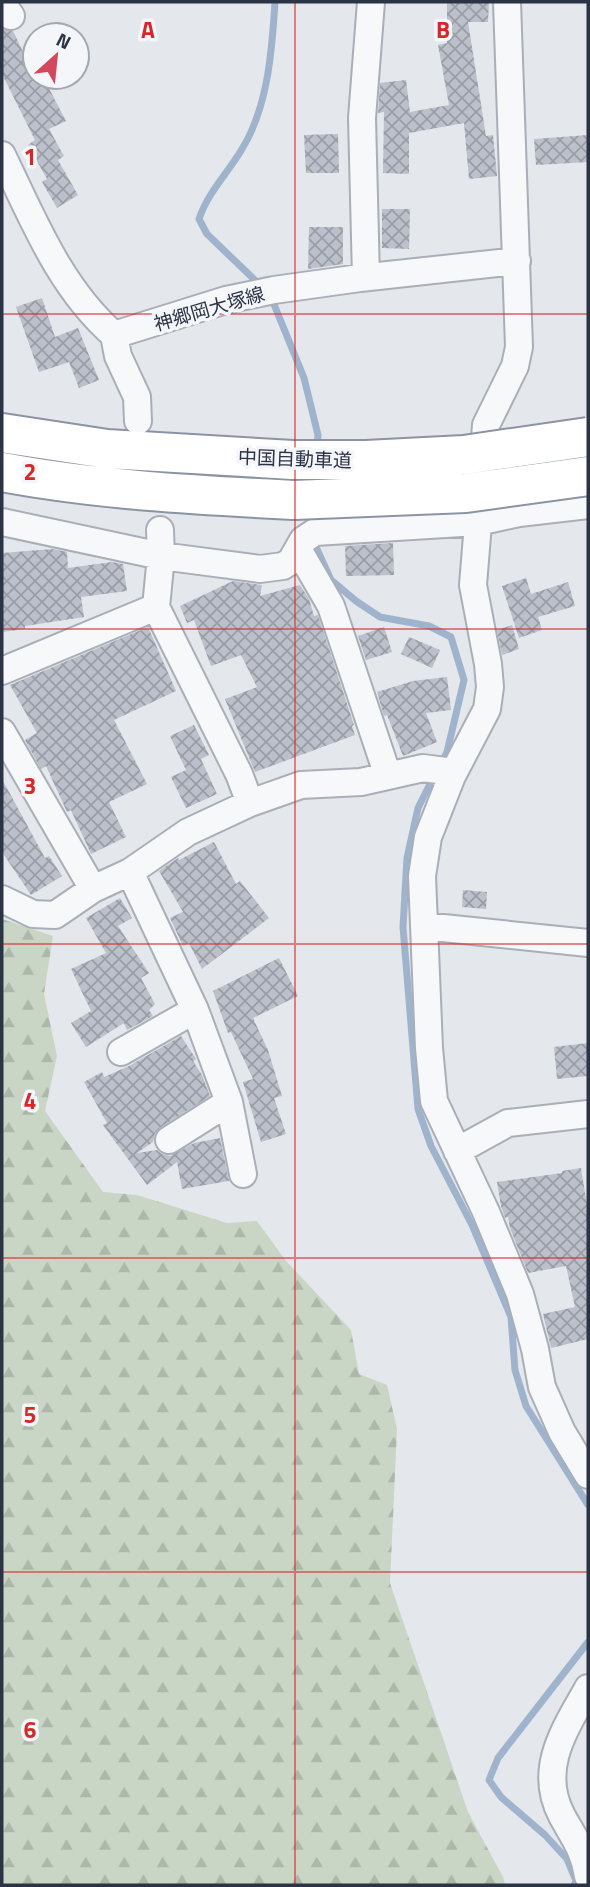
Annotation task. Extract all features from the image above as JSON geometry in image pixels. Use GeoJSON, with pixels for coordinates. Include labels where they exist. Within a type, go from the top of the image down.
{"type":"FeatureCollection","features":[{"type":"Feature","properties":{"kind":"highway","name":"中国自動車道"},"geometry":{"type":"LineString","coordinates":[[2,433],[107,449],[293,460],[366,460],[464,455],[588,437]]}},
{"type":"Feature","properties":{"kind":"highway","name":"中国自動車道"},"geometry":{"type":"LineString","coordinates":[[2,472],[92,486],[197,495],[294,499],[466,493],[588,476]]}},
{"type":"Feature","properties":{"kind":"highway"},"geometry":{"type":"LineString","coordinates":[[2,478],[92,486]]}},
{"type":"Feature","properties":{"kind":"street"},"geometry":{"type":"LineString","coordinates":[[366,277],[362,118],[371,2]]}},
{"type":"Feature","properties":{"kind":"street"},"geometry":{"type":"LineString","coordinates":[[507,2],[519,347],[515,366],[486,425],[473,585],[488,664],[490,687],[487,709],[440,771],[422,876],[429,1048],[435,1101],[520,1294],[542,1387],[562,1432],[588,1475]]}},
{"type":"Feature","properties":{"kind":"street"},"geometry":{"type":"LineString","coordinates":[[2,155],[42,238],[71,288],[114,335],[118,356],[137,397],[138,421]]}},
{"type":"Feature","properties":{"kind":"street","name":"神郷岡大塚線"},"geometry":{"type":"LineString","coordinates":[[114,335],[226,300],[267,291],[366,277],[517,261]]}},
{"type":"Feature","properties":{"kind":"street"},"geometry":{"type":"LineString","coordinates":[[2,523],[160,543],[260,569],[283,566],[291,561],[303,540],[315,532],[478,522],[519,513],[588,505]]}},
{"type":"Feature","properties":{"kind":"street"},"geometry":{"type":"LineString","coordinates":[[160,543],[156,607],[239,774],[250,803]]}},
{"type":"Feature","properties":{"kind":"street"},"geometry":{"type":"LineString","coordinates":[[298,549],[331,606],[388,776]]}},
{"type":"Feature","properties":{"kind":"street"},"geometry":{"type":"LineString","coordinates":[[2,671],[156,607]]}},
{"type":"Feature","properties":{"kind":"street"},"geometry":{"type":"LineString","coordinates":[[2,732],[93,889]]}},
{"type":"Feature","properties":{"kind":"street"},"geometry":{"type":"LineString","coordinates":[[2,899],[33,914],[55,915],[93,889],[130,872],[188,832],[250,803],[301,785],[361,782],[388,776],[440,771]]}},
{"type":"Feature","properties":{"kind":"street"},"geometry":{"type":"LineString","coordinates":[[130,872],[195,1010],[229,1102],[243,1174]]}},
{"type":"Feature","properties":{"kind":"street"},"geometry":{"type":"LineString","coordinates":[[424,926],[588,943]]}},
{"type":"Feature","properties":{"kind":"street"},"geometry":{"type":"LineString","coordinates":[[121,1052],[195,1010]]}},
{"type":"Feature","properties":{"kind":"street"},"geometry":{"type":"LineString","coordinates":[[169,1140],[229,1102]]}},
{"type":"Feature","properties":{"kind":"street"},"geometry":{"type":"LineString","coordinates":[[457,1151],[508,1124],[588,1114]]}},
{"type":"Feature","properties":{"kind":"street"},"geometry":{"type":"LineString","coordinates":[[587,1863],[554,1794],[552,1762],[562,1733],[588,1688]]}},
{"type":"Feature","properties":{"kind":"green space"},"geometry":{"type":"Polygon","coordinates":[[[2,919],[53,936],[44,994],[57,1056],[45,1111],[103,1192],[137,1195],[227,1223],[257,1221],[286,1261],[351,1330],[359,1374],[387,1385],[397,1429],[390,1583],[468,1812],[505,1885],[2,1885],[2,919]]]}},
{"type":"Feature","properties":{"kind":"building"},"geometry":{"type":"Polygon","coordinates":[[[447,2],[489,2],[488,22],[468,22],[486,136],[493,135],[497,176],[469,179],[464,123],[409,133],[409,174],[383,173],[384,112],[378,113],[380,83],[406,80],[410,112],[449,105],[438,45],[447,43],[447,2]]]}},
{"type":"Feature","properties":{"kind":"building"},"geometry":{"type":"Polygon","coordinates":[[[2,28],[13,31],[21,48],[21,91],[50,91],[66,121],[49,129],[64,156],[58,160],[78,195],[57,208],[42,182],[47,179],[28,145],[35,140],[2,74],[2,28]]]}},
{"type":"Feature","properties":{"kind":"building"},"geometry":{"type":"Polygon","coordinates":[[[338,134],[339,173],[306,173],[304,135],[338,134]]]}},
{"type":"Feature","properties":{"kind":"building"},"geometry":{"type":"Polygon","coordinates":[[[588,135],[588,162],[536,165],[534,139],[588,135]]]}},
{"type":"Feature","properties":{"kind":"building"},"geometry":{"type":"Polygon","coordinates":[[[382,209],[410,209],[409,249],[382,248],[382,209]]]}},
{"type":"Feature","properties":{"kind":"building"},"geometry":{"type":"Polygon","coordinates":[[[309,227],[343,227],[343,264],[308,269],[309,227]]]}},
{"type":"Feature","properties":{"kind":"building"},"geometry":{"type":"Polygon","coordinates":[[[42,298],[55,337],[78,328],[99,380],[79,388],[69,362],[39,372],[16,307],[42,298]]]}},
{"type":"Feature","properties":{"kind":"building"},"geometry":{"type":"Polygon","coordinates":[[[393,543],[394,575],[346,576],[345,546],[393,543]]]}},
{"type":"Feature","properties":{"kind":"building"},"geometry":{"type":"Polygon","coordinates":[[[53,549],[67,552],[68,568],[112,562],[123,564],[127,591],[81,597],[84,617],[2,632],[2,553],[53,549]]]}},
{"type":"Feature","properties":{"kind":"building"},"geometry":{"type":"Polygon","coordinates":[[[526,578],[531,594],[568,582],[575,606],[538,617],[542,630],[519,638],[502,586],[526,578]]]}},
{"type":"Feature","properties":{"kind":"building"},"geometry":{"type":"Polygon","coordinates":[[[233,581],[262,585],[260,596],[300,585],[309,599],[314,616],[318,615],[355,735],[255,772],[225,699],[257,687],[241,655],[211,666],[194,620],[187,623],[180,606],[233,581]]]}},
{"type":"Feature","properties":{"kind":"building"},"geometry":{"type":"Polygon","coordinates":[[[512,625],[519,649],[502,655],[497,630],[512,625]]]}},
{"type":"Feature","properties":{"kind":"building"},"geometry":{"type":"Polygon","coordinates":[[[148,627],[176,691],[114,720],[147,784],[109,802],[126,837],[91,854],[71,810],[67,812],[46,766],[41,769],[25,740],[37,733],[10,685],[148,627]]]}},
{"type":"Feature","properties":{"kind":"building"},"geometry":{"type":"Polygon","coordinates":[[[384,627],[392,652],[366,660],[358,636],[384,627]]]}},
{"type":"Feature","properties":{"kind":"building"},"geometry":{"type":"Polygon","coordinates":[[[409,637],[440,650],[432,668],[401,654],[409,637]]]}},
{"type":"Feature","properties":{"kind":"building"},"geometry":{"type":"Polygon","coordinates":[[[447,677],[451,710],[426,713],[437,742],[403,756],[387,715],[384,716],[377,692],[413,681],[447,677]]]}},
{"type":"Feature","properties":{"kind":"building"},"geometry":{"type":"Polygon","coordinates":[[[194,725],[209,755],[201,759],[217,794],[186,808],[171,777],[186,770],[170,736],[194,725]]]}},
{"type":"Feature","properties":{"kind":"building"},"geometry":{"type":"Polygon","coordinates":[[[2,779],[45,858],[49,856],[62,876],[31,895],[2,852],[2,779]]]}},
{"type":"Feature","properties":{"kind":"building"},"geometry":{"type":"Polygon","coordinates":[[[214,842],[236,884],[240,881],[269,918],[202,969],[189,943],[183,946],[170,918],[183,912],[159,871],[178,858],[179,860],[214,842]]]}},
{"type":"Feature","properties":{"kind":"building"},"geometry":{"type":"Polygon","coordinates":[[[463,890],[487,892],[486,909],[462,907],[463,890]]]}},
{"type":"Feature","properties":{"kind":"building"},"geometry":{"type":"Polygon","coordinates":[[[120,898],[132,918],[118,926],[149,973],[141,978],[155,1004],[149,1010],[153,1016],[127,1030],[124,1023],[86,1047],[71,1023],[91,1011],[71,969],[106,953],[86,918],[120,898]]]}},
{"type":"Feature","properties":{"kind":"building"},"geometry":{"type":"Polygon","coordinates":[[[279,958],[298,996],[253,1018],[268,1050],[282,1096],[274,1098],[286,1134],[261,1142],[243,1082],[253,1079],[231,1032],[228,1033],[213,991],[279,958]]]}},
{"type":"Feature","properties":{"kind":"building"},"geometry":{"type":"Polygon","coordinates":[[[181,1036],[196,1059],[193,1061],[210,1096],[161,1127],[155,1133],[153,1142],[137,1153],[157,1150],[170,1156],[194,1143],[220,1138],[229,1181],[182,1189],[177,1162],[147,1185],[103,1125],[107,1123],[84,1082],[102,1072],[104,1077],[129,1066],[181,1036]]]}},
{"type":"Feature","properties":{"kind":"building"},"geometry":{"type":"Polygon","coordinates":[[[588,1043],[588,1076],[557,1079],[554,1047],[588,1043]]]}},
{"type":"Feature","properties":{"kind":"building"},"geometry":{"type":"Polygon","coordinates":[[[581,1168],[588,1211],[588,1339],[551,1348],[543,1314],[575,1307],[566,1266],[528,1273],[508,1217],[505,1218],[497,1182],[581,1168]]]}},
{"type":"Feature","properties":{"kind":"waterway"},"geometry":{"type":"LineString","coordinates":[[261,286],[207,234],[199,219],[213,191],[242,149],[258,115],[270,59],[275,2]]}},
{"type":"Feature","properties":{"kind":"waterway"},"geometry":{"type":"LineString","coordinates":[[271,297],[304,378],[318,435],[317,449]]}},
{"type":"Feature","properties":{"kind":"waterway"},"geometry":{"type":"LineString","coordinates":[[316,538],[316,547],[331,580],[356,601],[380,617],[429,626],[451,637],[464,680],[447,752],[441,764]]}},
{"type":"Feature","properties":{"kind":"waterway"},"geometry":{"type":"LineString","coordinates":[[435,774],[418,808],[407,858],[403,927],[418,1109],[431,1146],[472,1225],[511,1317],[515,1370],[526,1406],[588,1505]]}},
{"type":"Feature","properties":{"kind":"waterway"},"geometry":{"type":"LineString","coordinates":[[574,1885],[576,1881],[567,1859],[545,1835],[501,1797],[489,1780],[498,1758],[588,1642]]}}]}
